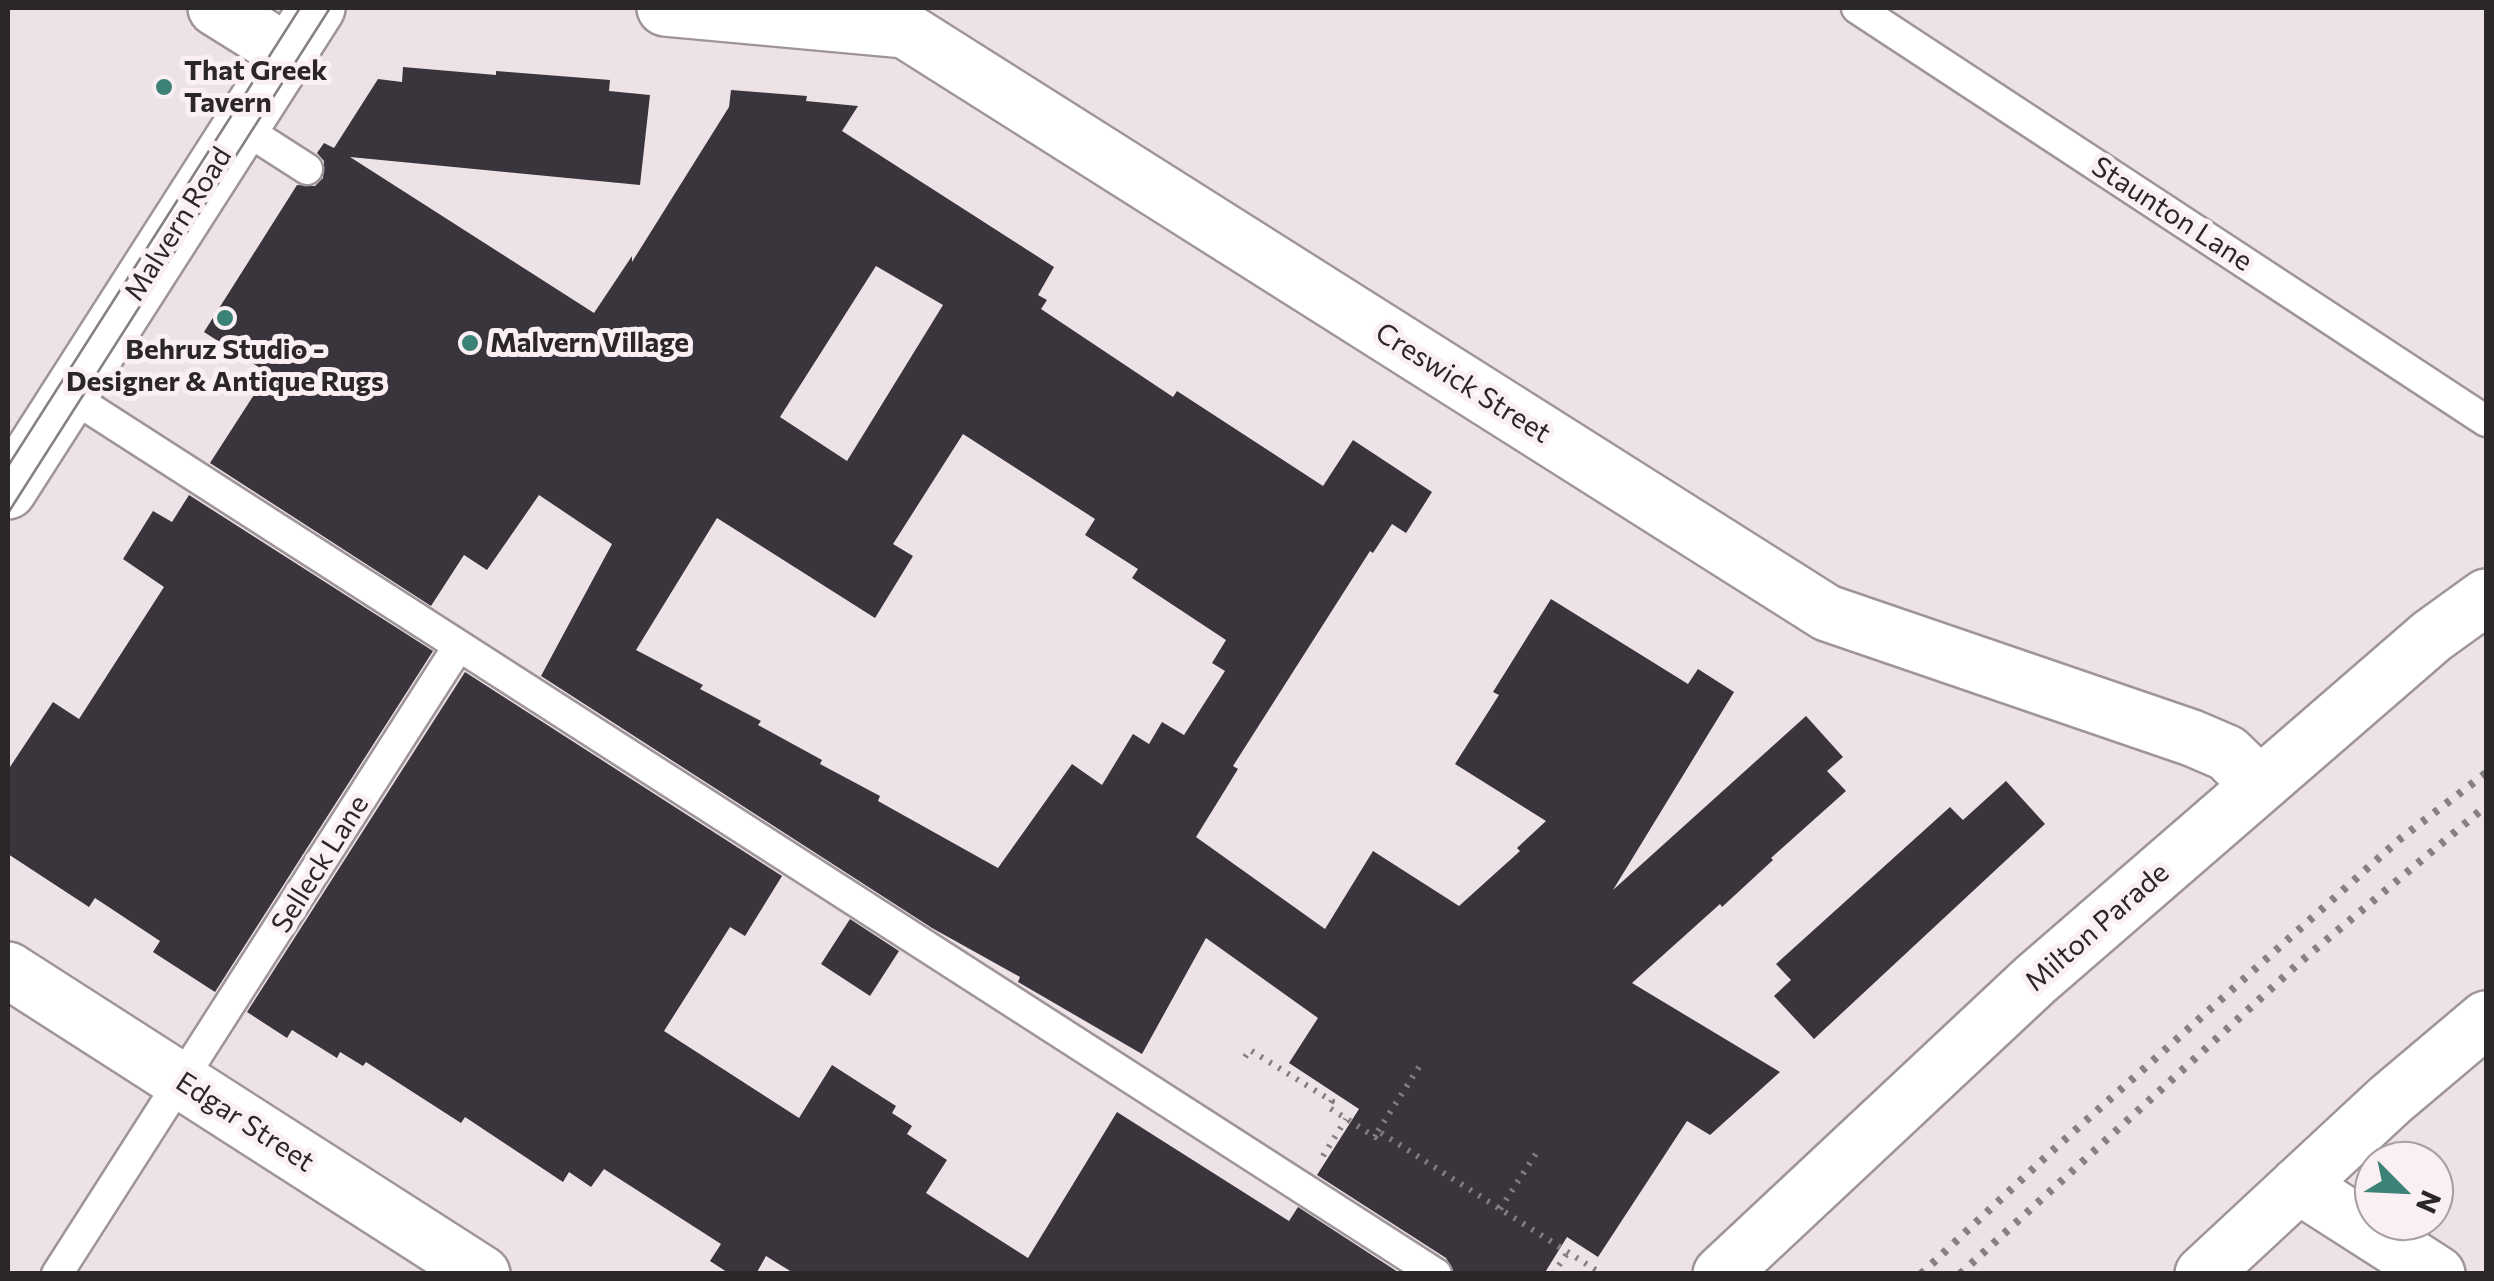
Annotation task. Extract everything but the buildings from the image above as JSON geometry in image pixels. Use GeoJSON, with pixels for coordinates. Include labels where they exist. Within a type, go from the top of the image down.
{"type":"FeatureCollection","features":[{"type":"Feature","properties":{"kind":"street"},"geometry":{"type":"LineString","coordinates":[[216,8],[288,53]]}},
{"type":"Feature","properties":{"kind":"street","name":"Malvern Road"},"geometry":{"type":"LineString","coordinates":[[8,491],[317,8]]}},
{"type":"Feature","properties":{"kind":"street","name":"Creswick Street"},"geometry":{"type":"LineString","coordinates":[[665,8],[838,16],[905,30],[1827,613],[2192,738],[2227,753],[2260,785]]}},
{"type":"Feature","properties":{"kind":"street","name":"Milton Parade"},"geometry":{"type":"LineString","coordinates":[[1721,1274],[2035,980],[2432,636],[2486,597]]}},
{"type":"Feature","properties":{"kind":"street","name":"Edgar Street"},"geometry":{"type":"LineString","coordinates":[[8,970],[482,1274]]}},
{"type":"Feature","properties":{"kind":"street"},"geometry":{"type":"LineString","coordinates":[[2203,1274],[2390,1100],[2486,1019]]}},
{"type":"Feature","properties":{"kind":"street"},"geometry":{"type":"LineString","coordinates":[[2298,1185],[2436,1274]]}},
{"type":"Feature","properties":{"kind":"lane","name":"Staunton Lane"},"geometry":{"type":"LineString","coordinates":[[1857,8],[2486,422]]}},
{"type":"Feature","properties":{"kind":"lane"},"geometry":{"type":"LineString","coordinates":[[240,126],[308,168]]}},
{"type":"Feature","properties":{"kind":"lane"},"geometry":{"type":"LineString","coordinates":[[69,396],[1436,1274]]}},
{"type":"Feature","properties":{"kind":"lane","name":"Selleck Lane"},"geometry":{"type":"LineString","coordinates":[[57,1274],[458,647]]}},
{"type":"Feature","properties":{"kind":"path"},"geometry":{"type":"LineString","coordinates":[[1245,1058],[1250,1050],[1332,1101],[1328,1107],[1375,1137],[1419,1067]]}},
{"type":"Feature","properties":{"kind":"path"},"geometry":{"type":"LineString","coordinates":[[1378,1131],[1602,1274]]}},
{"type":"Feature","properties":{"kind":"path"},"geometry":{"type":"LineString","coordinates":[[1500,1209],[1539,1149]]}},
{"type":"Feature","properties":{"kind":"path"},"geometry":{"type":"LineString","coordinates":[[1553,1274],[1568,1252]]}},
{"type":"Feature","properties":{"kind":"tram line"},"geometry":{"type":"LineString","coordinates":[[8,466],[300,8]]}},
{"type":"Feature","properties":{"kind":"tram line"},"geometry":{"type":"LineString","coordinates":[[8,513],[330,8]]}},
{"type":"Feature","properties":{"kind":"railway"},"geometry":{"type":"LineString","coordinates":[[1921,1274],[2400,839],[2486,773]]}},
{"type":"Feature","properties":{"kind":"railway"},"geometry":{"type":"LineString","coordinates":[[1960,1274],[2299,963],[2486,806]]}},
{"type":"Feature","properties":{"kind":"place","name":"That Greek Tavern"},"geometry":{"type":"Point","coordinates":[164,87]}},
{"type":"Feature","properties":{"kind":"place","name":"Behruz Studio - Designer & Antique Rugs"},"geometry":{"type":"Point","coordinates":[225,318]}},
{"type":"Feature","properties":{"kind":"place","name":"Malvern Village"},"geometry":{"type":"Point","coordinates":[470,343]}}]}
